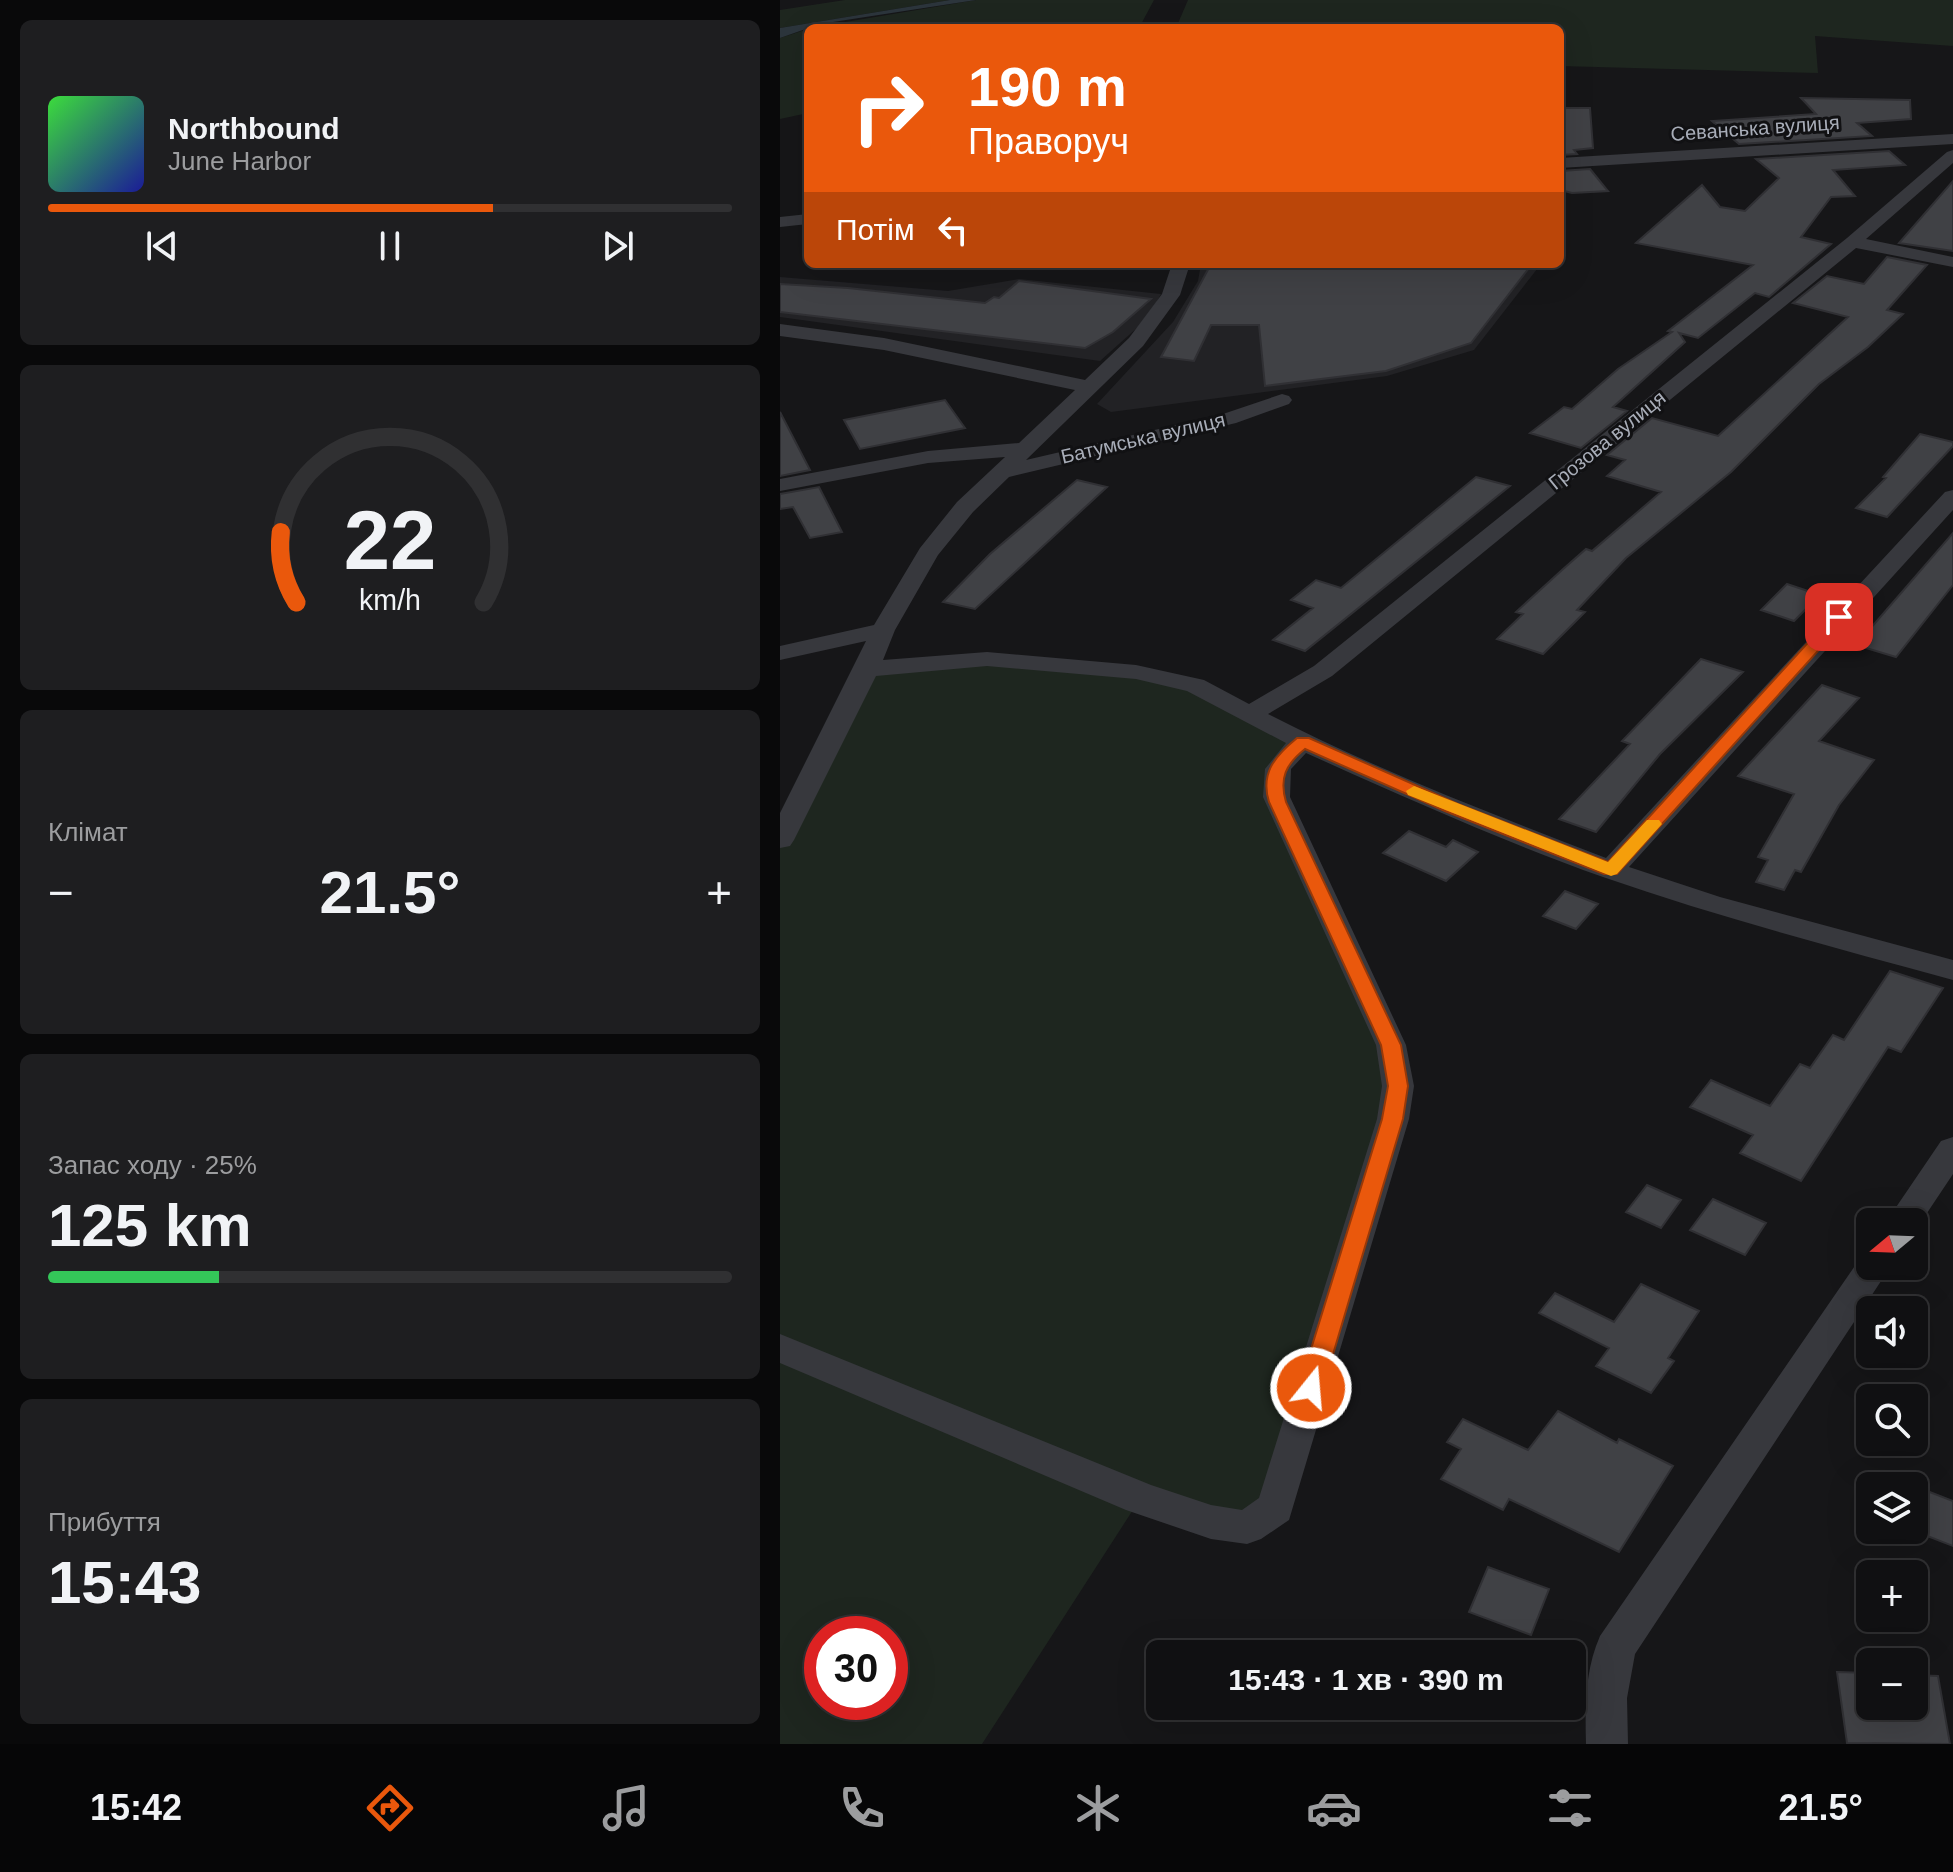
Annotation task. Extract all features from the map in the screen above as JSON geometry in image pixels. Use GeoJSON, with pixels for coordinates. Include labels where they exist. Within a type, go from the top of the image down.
{"type":"FeatureCollection","features":[{"type":"Feature","properties":{"kind":"street","name":"Севанська вулиця"},"geometry":{"type":"LineString","coordinates":[[1564,163],[1953,139]]}},
{"type":"Feature","properties":{"kind":"street","name":"Грозова вулиця"},"geometry":{"type":"LineString","coordinates":[[1251,713],[1323,671],[1853,242],[1953,155]]}},
{"type":"Feature","properties":{"kind":"street"},"geometry":{"type":"LineString","coordinates":[[780,222],[804,219]]}},
{"type":"Feature","properties":{"kind":"street"},"geometry":{"type":"LineString","coordinates":[[1853,242],[1953,262]]}},
{"type":"Feature","properties":{"kind":"street","name":"Батумська вулиця"},"geometry":{"type":"LineString","coordinates":[[780,840],[867,669],[883,630],[928,553],[965,507],[1145,331],[1171,295],[1180,268]]}},
{"type":"Feature","properties":{"kind":"street"},"geometry":{"type":"LineString","coordinates":[[780,330],[884,344],[1090,387]]}},
{"type":"Feature","properties":{"kind":"street","name":"Батумська вулиця"},"geometry":{"type":"LineString","coordinates":[[1002,473],[1229,419],[1282,400]]}},
{"type":"Feature","properties":{"kind":"street"},"geometry":{"type":"LineString","coordinates":[[780,485],[928,457],[1027,449]]}},
{"type":"Feature","properties":{"kind":"street"},"geometry":{"type":"LineString","coordinates":[[1611,870],[1953,497]]}},
{"type":"Feature","properties":{"kind":"street"},"geometry":{"type":"LineString","coordinates":[[780,653],[883,630]]}},
{"type":"Feature","properties":{"kind":"street"},"geometry":{"type":"LineString","coordinates":[[867,669],[987,659],[1136,672],[1195,685],[1303,742],[1452,808],[1611,870],[1710,903],[1953,970]]}},
{"type":"Feature","properties":{"kind":"street"},"geometry":{"type":"LineString","coordinates":[[780,1348],[1140,1498],[1211,1522],[1247,1527],[1275,1508],[1393,1119],[1398,1086],[1391,1045],[1286,823],[1273,789],[1275,774],[1284,758],[1303,742]]}},
{"type":"Feature","properties":{"kind":"street"},"geometry":{"type":"LineString","coordinates":[[1913,1208],[1953,1149]]}},
{"type":"Feature","properties":{"kind":"street"},"geometry":{"type":"LineString","coordinates":[[1607,1744],[1606,1698],[1615,1649],[1863,1280]]}},
{"type":"Feature","properties":{"kind":"shaded area"},"geometry":{"type":"Polygon","coordinates":[[[845,0],[950,0],[780,28],[780,10],[845,0]]]}},
{"type":"Feature","properties":{"kind":"shaded area"},"geometry":{"type":"Polygon","coordinates":[[[950,0],[976,0],[820,24],[804,24],[950,0]]]}},
{"type":"Feature","properties":{"kind":"shaded area"},"geometry":{"type":"Polygon","coordinates":[[[976,0],[1154,0],[1141,24],[834,24],[976,0]]]}},
{"type":"Feature","properties":{"kind":"shaded area"},"geometry":{"type":"Polygon","coordinates":[[[1188,0],[1953,0],[1953,46],[1815,36],[1818,73],[1564,66],[1564,24],[1178,24],[1188,0]]]}},
{"type":"Feature","properties":{"kind":"shaded area"},"geometry":{"type":"Polygon","coordinates":[[[804,24],[804,30],[780,38],[780,28],[804,24]]]}},
{"type":"Feature","properties":{"kind":"shaded area"},"geometry":{"type":"Polygon","coordinates":[[[804,30],[804,114],[780,119],[780,38],[804,30]]]}},
{"type":"Feature","properties":{"kind":"shaded area"},"geometry":{"type":"Polygon","coordinates":[[[1200,268],[1538,268],[1474,350],[1387,376],[1111,412],[1097,404],[1173,322],[1198,281],[1200,268]]]}},
{"type":"Feature","properties":{"kind":"shaded area"},"geometry":{"type":"Polygon","coordinates":[[[780,277],[948,291],[1019,279],[1161,294],[1148,318],[1100,361],[780,317],[780,277]]]}},
{"type":"Feature","properties":{"kind":"shaded area"},"geometry":{"type":"Polygon","coordinates":[[[987,659],[1195,685],[1303,742],[1275,774],[1398,1086],[1275,1508],[1247,1527],[1140,1499],[982,1744],[780,1744],[780,840],[867,669],[987,659]]]}},
{"type":"Feature","properties":{"kind":"building"},"geometry":{"type":"Polygon","coordinates":[[[1801,98],[1910,100],[1911,119],[1857,123],[1872,136],[1739,144],[1712,121],[1816,114],[1801,98]]]}},
{"type":"Feature","properties":{"kind":"building"},"geometry":{"type":"Polygon","coordinates":[[[1564,108],[1590,108],[1593,148],[1574,150],[1577,154],[1564,155],[1564,108]]]}},
{"type":"Feature","properties":{"kind":"building"},"geometry":{"type":"Polygon","coordinates":[[[1889,151],[1905,165],[1833,170],[1855,196],[1831,197],[1801,237],[1831,244],[1769,297],[1755,293],[1698,338],[1679,333],[1685,342],[1613,407],[1627,411],[1581,448],[1530,433],[1564,407],[1572,409],[1618,369],[1672,332],[1668,331],[1753,265],[1636,243],[1702,185],[1720,207],[1745,211],[1779,178],[1756,159],[1889,151]]]}},
{"type":"Feature","properties":{"kind":"building"},"geometry":{"type":"Polygon","coordinates":[[[1590,169],[1608,191],[1564,191],[1564,171],[1590,169]]]}},
{"type":"Feature","properties":{"kind":"building"},"geometry":{"type":"Polygon","coordinates":[[[1953,181],[1953,251],[1899,243],[1953,181]]]}},
{"type":"Feature","properties":{"kind":"building"},"geometry":{"type":"Polygon","coordinates":[[[1887,257],[1927,265],[1887,310],[1903,314],[1868,347],[1819,384],[1731,472],[1626,558],[1577,610],[1585,612],[1543,654],[1497,639],[1523,614],[1516,612],[1562,570],[1586,549],[1592,551],[1661,492],[1607,476],[1625,460],[1607,455],[1652,418],[1718,436],[1848,317],[1793,303],[1827,276],[1864,284],[1887,257]]]}},
{"type":"Feature","properties":{"kind":"building"},"geometry":{"type":"Polygon","coordinates":[[[1209,268],[1529,268],[1471,343],[1386,371],[1265,386],[1259,325],[1211,325],[1194,361],[1161,357],[1209,268]]]}},
{"type":"Feature","properties":{"kind":"building"},"geometry":{"type":"Polygon","coordinates":[[[1019,281],[1151,299],[1113,332],[1085,348],[780,312],[780,284],[985,303],[994,297],[999,298],[1019,281]]]}},
{"type":"Feature","properties":{"kind":"building"},"geometry":{"type":"Polygon","coordinates":[[[945,400],[965,428],[860,449],[844,420],[945,400]]]}},
{"type":"Feature","properties":{"kind":"building"},"geometry":{"type":"Polygon","coordinates":[[[780,412],[810,470],[780,476],[780,412]]]}},
{"type":"Feature","properties":{"kind":"building"},"geometry":{"type":"Polygon","coordinates":[[[1920,434],[1953,442],[1953,446],[1887,517],[1856,508],[1886,478],[1883,477],[1920,434]]]}},
{"type":"Feature","properties":{"kind":"building"},"geometry":{"type":"Polygon","coordinates":[[[1476,477],[1510,486],[1305,651],[1273,640],[1313,608],[1291,600],[1316,580],[1341,588],[1476,477]]]}},
{"type":"Feature","properties":{"kind":"building"},"geometry":{"type":"Polygon","coordinates":[[[1077,480],[1107,487],[975,609],[943,602],[990,554],[1077,480]]]}},
{"type":"Feature","properties":{"kind":"building"},"geometry":{"type":"Polygon","coordinates":[[[819,487],[842,532],[810,538],[793,507],[780,509],[780,494],[819,487]]]}},
{"type":"Feature","properties":{"kind":"building"},"geometry":{"type":"Polygon","coordinates":[[[1953,533],[1953,585],[1896,657],[1856,645],[1953,533]]]}},
{"type":"Feature","properties":{"kind":"building"},"geometry":{"type":"Polygon","coordinates":[[[1787,584],[1820,595],[1794,621],[1761,610],[1787,584]]]}},
{"type":"Feature","properties":{"kind":"building"},"geometry":{"type":"Polygon","coordinates":[[[1701,659],[1743,672],[1660,754],[1596,832],[1559,819],[1630,744],[1622,741],[1701,659]]]}},
{"type":"Feature","properties":{"kind":"building"},"geometry":{"type":"Polygon","coordinates":[[[1822,685],[1859,698],[1819,741],[1874,760],[1839,805],[1801,872],[1795,870],[1784,890],[1756,882],[1768,860],[1758,857],[1794,794],[1738,776],[1822,685]]]}},
{"type":"Feature","properties":{"kind":"building"},"geometry":{"type":"Polygon","coordinates":[[[1409,831],[1446,847],[1453,840],[1478,852],[1446,881],[1383,853],[1409,831]]]}},
{"type":"Feature","properties":{"kind":"building"},"geometry":{"type":"Polygon","coordinates":[[[1565,891],[1598,904],[1576,929],[1543,916],[1565,891]]]}},
{"type":"Feature","properties":{"kind":"building"},"geometry":{"type":"Polygon","coordinates":[[[1890,971],[1943,988],[1901,1052],[1888,1047],[1801,1181],[1740,1153],[1753,1135],[1690,1107],[1711,1080],[1770,1106],[1800,1064],[1810,1068],[1833,1035],[1844,1040],[1890,971]]]}},
{"type":"Feature","properties":{"kind":"building"},"geometry":{"type":"Polygon","coordinates":[[[1647,1185],[1681,1200],[1661,1228],[1626,1212],[1647,1185]]]}},
{"type":"Feature","properties":{"kind":"building"},"geometry":{"type":"Polygon","coordinates":[[[1713,1199],[1766,1223],[1745,1255],[1690,1230],[1713,1199]]]}},
{"type":"Feature","properties":{"kind":"building"},"geometry":{"type":"Polygon","coordinates":[[[1641,1284],[1699,1311],[1668,1358],[1674,1361],[1651,1393],[1596,1366],[1609,1348],[1539,1313],[1555,1293],[1614,1322],[1641,1284]]]}},
{"type":"Feature","properties":{"kind":"building"},"geometry":{"type":"Polygon","coordinates":[[[1558,1411],[1617,1443],[1619,1439],[1673,1466],[1619,1552],[1509,1499],[1503,1510],[1441,1479],[1461,1449],[1447,1442],[1463,1419],[1528,1450],[1558,1411]]]}},
{"type":"Feature","properties":{"kind":"building"},"geometry":{"type":"Polygon","coordinates":[[[1928,1491],[1953,1501],[1953,1546],[1928,1536],[1928,1491]]]}},
{"type":"Feature","properties":{"kind":"building"},"geometry":{"type":"Polygon","coordinates":[[[1488,1567],[1549,1589],[1531,1635],[1469,1612],[1488,1567]]]}},
{"type":"Feature","properties":{"kind":"building"},"geometry":{"type":"Polygon","coordinates":[[[1837,1672],[1856,1673],[1856,1720],[1928,1720],[1928,1676],[1938,1676],[1950,1744],[1847,1743],[1837,1672]]]}},
{"type":"Feature","properties":{"kind":"slow traffic"},"geometry":{"type":"LineString","coordinates":[[1414,791],[1611,870],[1653,824]]}},
{"type":"Feature","properties":{"kind":"route"},"geometry":{"type":"LineString","coordinates":[[1311,1388],[1393,1119],[1398,1086],[1391,1045],[1277,802],[1273,789],[1275,774],[1284,758],[1303,742],[1452,808],[1611,870],[1839,617]]}}]}
